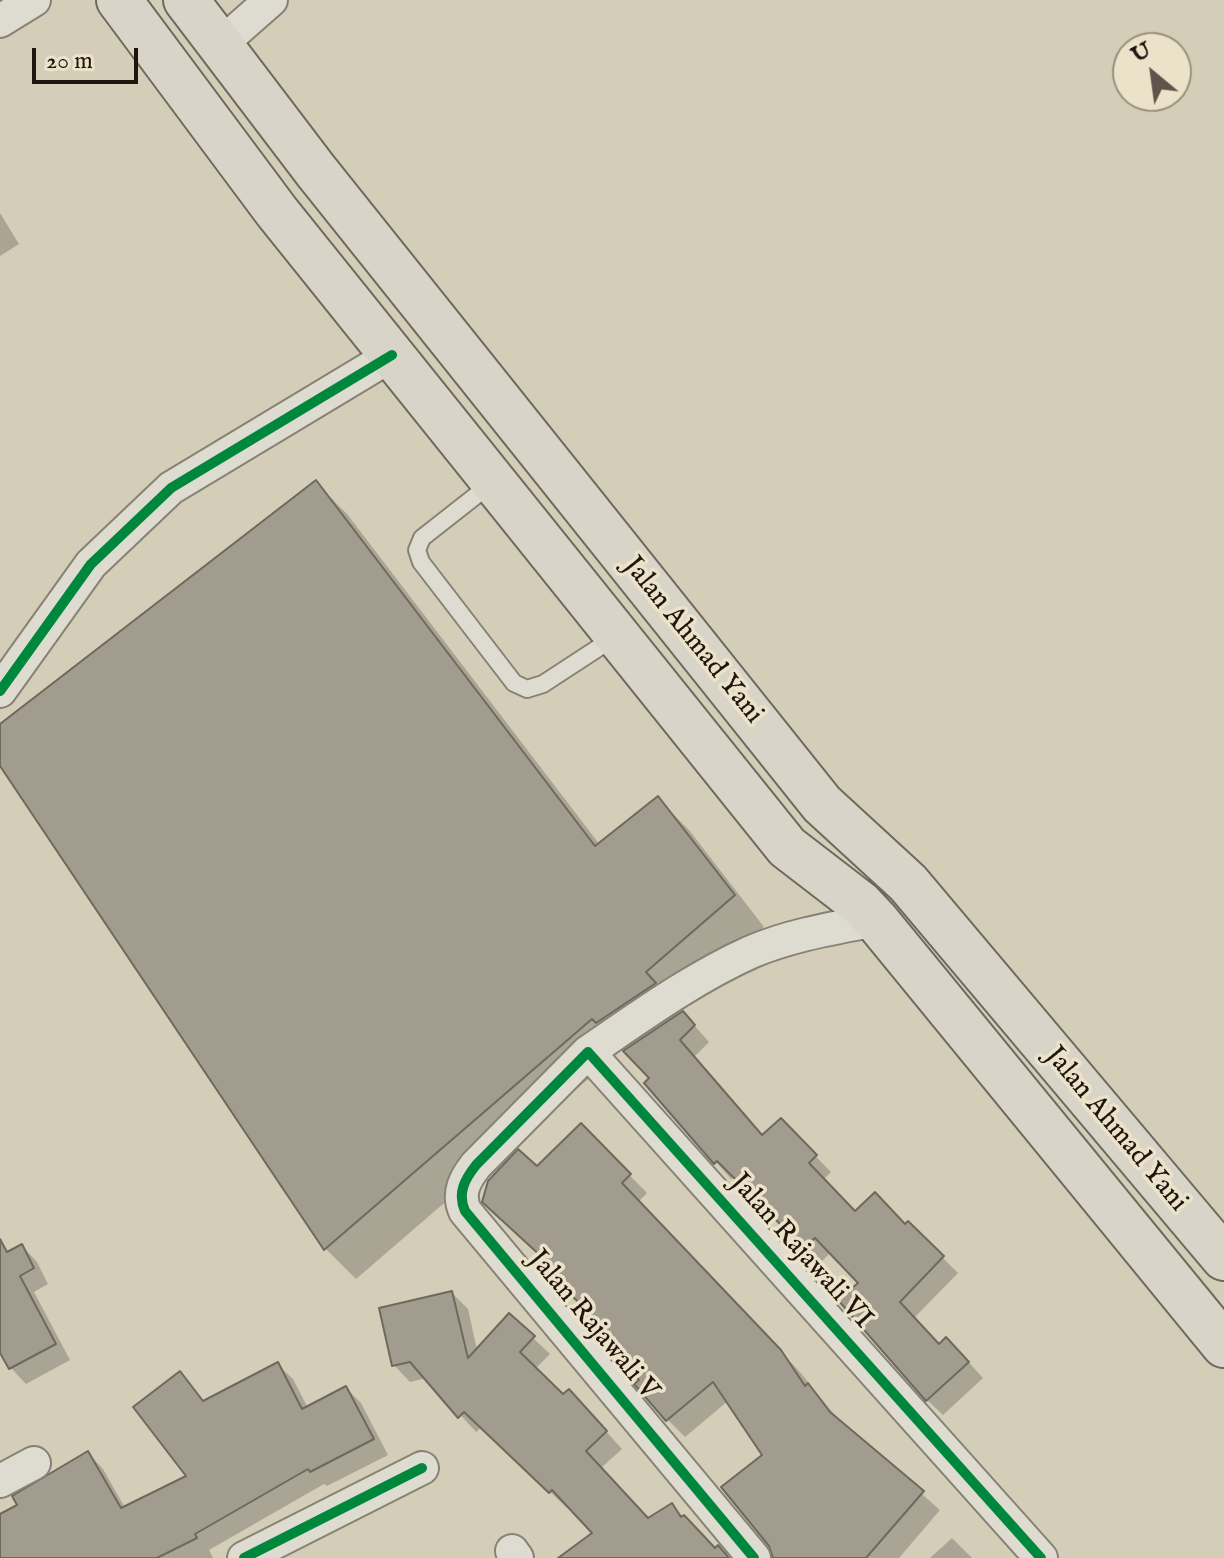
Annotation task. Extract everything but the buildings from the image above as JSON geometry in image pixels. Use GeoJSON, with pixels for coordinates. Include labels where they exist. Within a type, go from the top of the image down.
{"type":"FeatureCollection","features":[{"type":"Feature","properties":{"kind":"highway"},"geometry":{"type":"LineString","coordinates":[[119,0],[277,212],[787,847],[869,912],[1224,1345]]}},
{"type":"Feature","properties":{"kind":"highway","name":"Jalan Ahmad Yani"},"geometry":{"type":"LineString","coordinates":[[186,0],[316,171],[822,804],[908,883],[1224,1258]]}},
{"type":"Feature","properties":{"kind":"highway"},"geometry":{"type":"LineString","coordinates":[[277,212],[316,171]]}},
{"type":"Feature","properties":{"kind":"street"},"geometry":{"type":"LineString","coordinates":[[0,21],[34,0]]}},
{"type":"Feature","properties":{"kind":"street"},"geometry":{"type":"LineString","coordinates":[[221,44],[271,0]]}},
{"type":"Feature","properties":{"kind":"street"},"geometry":{"type":"LineString","coordinates":[[0,691],[91,564],[144,511],[171,488],[392,355]]}},
{"type":"Feature","properties":{"kind":"street"},"geometry":{"type":"LineString","coordinates":[[588,1052],[695,981],[752,951],[869,912]]}},
{"type":"Feature","properties":{"kind":"street","name":"Jalan Rajawali V"},"geometry":{"type":"LineString","coordinates":[[588,1052],[518,1120],[466,1180],[461,1200],[465,1211],[754,1558]]}},
{"type":"Feature","properties":{"kind":"street","name":"Jalan Rajawali VI"},"geometry":{"type":"LineString","coordinates":[[588,1052],[1041,1558]]}},
{"type":"Feature","properties":{"kind":"street"},"geometry":{"type":"LineString","coordinates":[[0,1481],[34,1463]]}},
{"type":"Feature","properties":{"kind":"street"},"geometry":{"type":"LineString","coordinates":[[244,1558],[422,1468]]}},
{"type":"Feature","properties":{"kind":"lane"},"geometry":{"type":"LineString","coordinates":[[493,483],[422,538],[417,550],[421,562],[514,683],[527,689],[543,684],[617,636]]}},
{"type":"Feature","properties":{"kind":"cycle path"},"geometry":{"type":"LineString","coordinates":[[0,691],[91,564],[171,488],[392,355]]}},
{"type":"Feature","properties":{"kind":"cycle path"},"geometry":{"type":"LineString","coordinates":[[754,1558],[465,1211],[463,1186],[476,1165],[588,1052],[1041,1558]]}},
{"type":"Feature","properties":{"kind":"cycle path"},"geometry":{"type":"LineString","coordinates":[[244,1558],[422,1468]]}}]}
